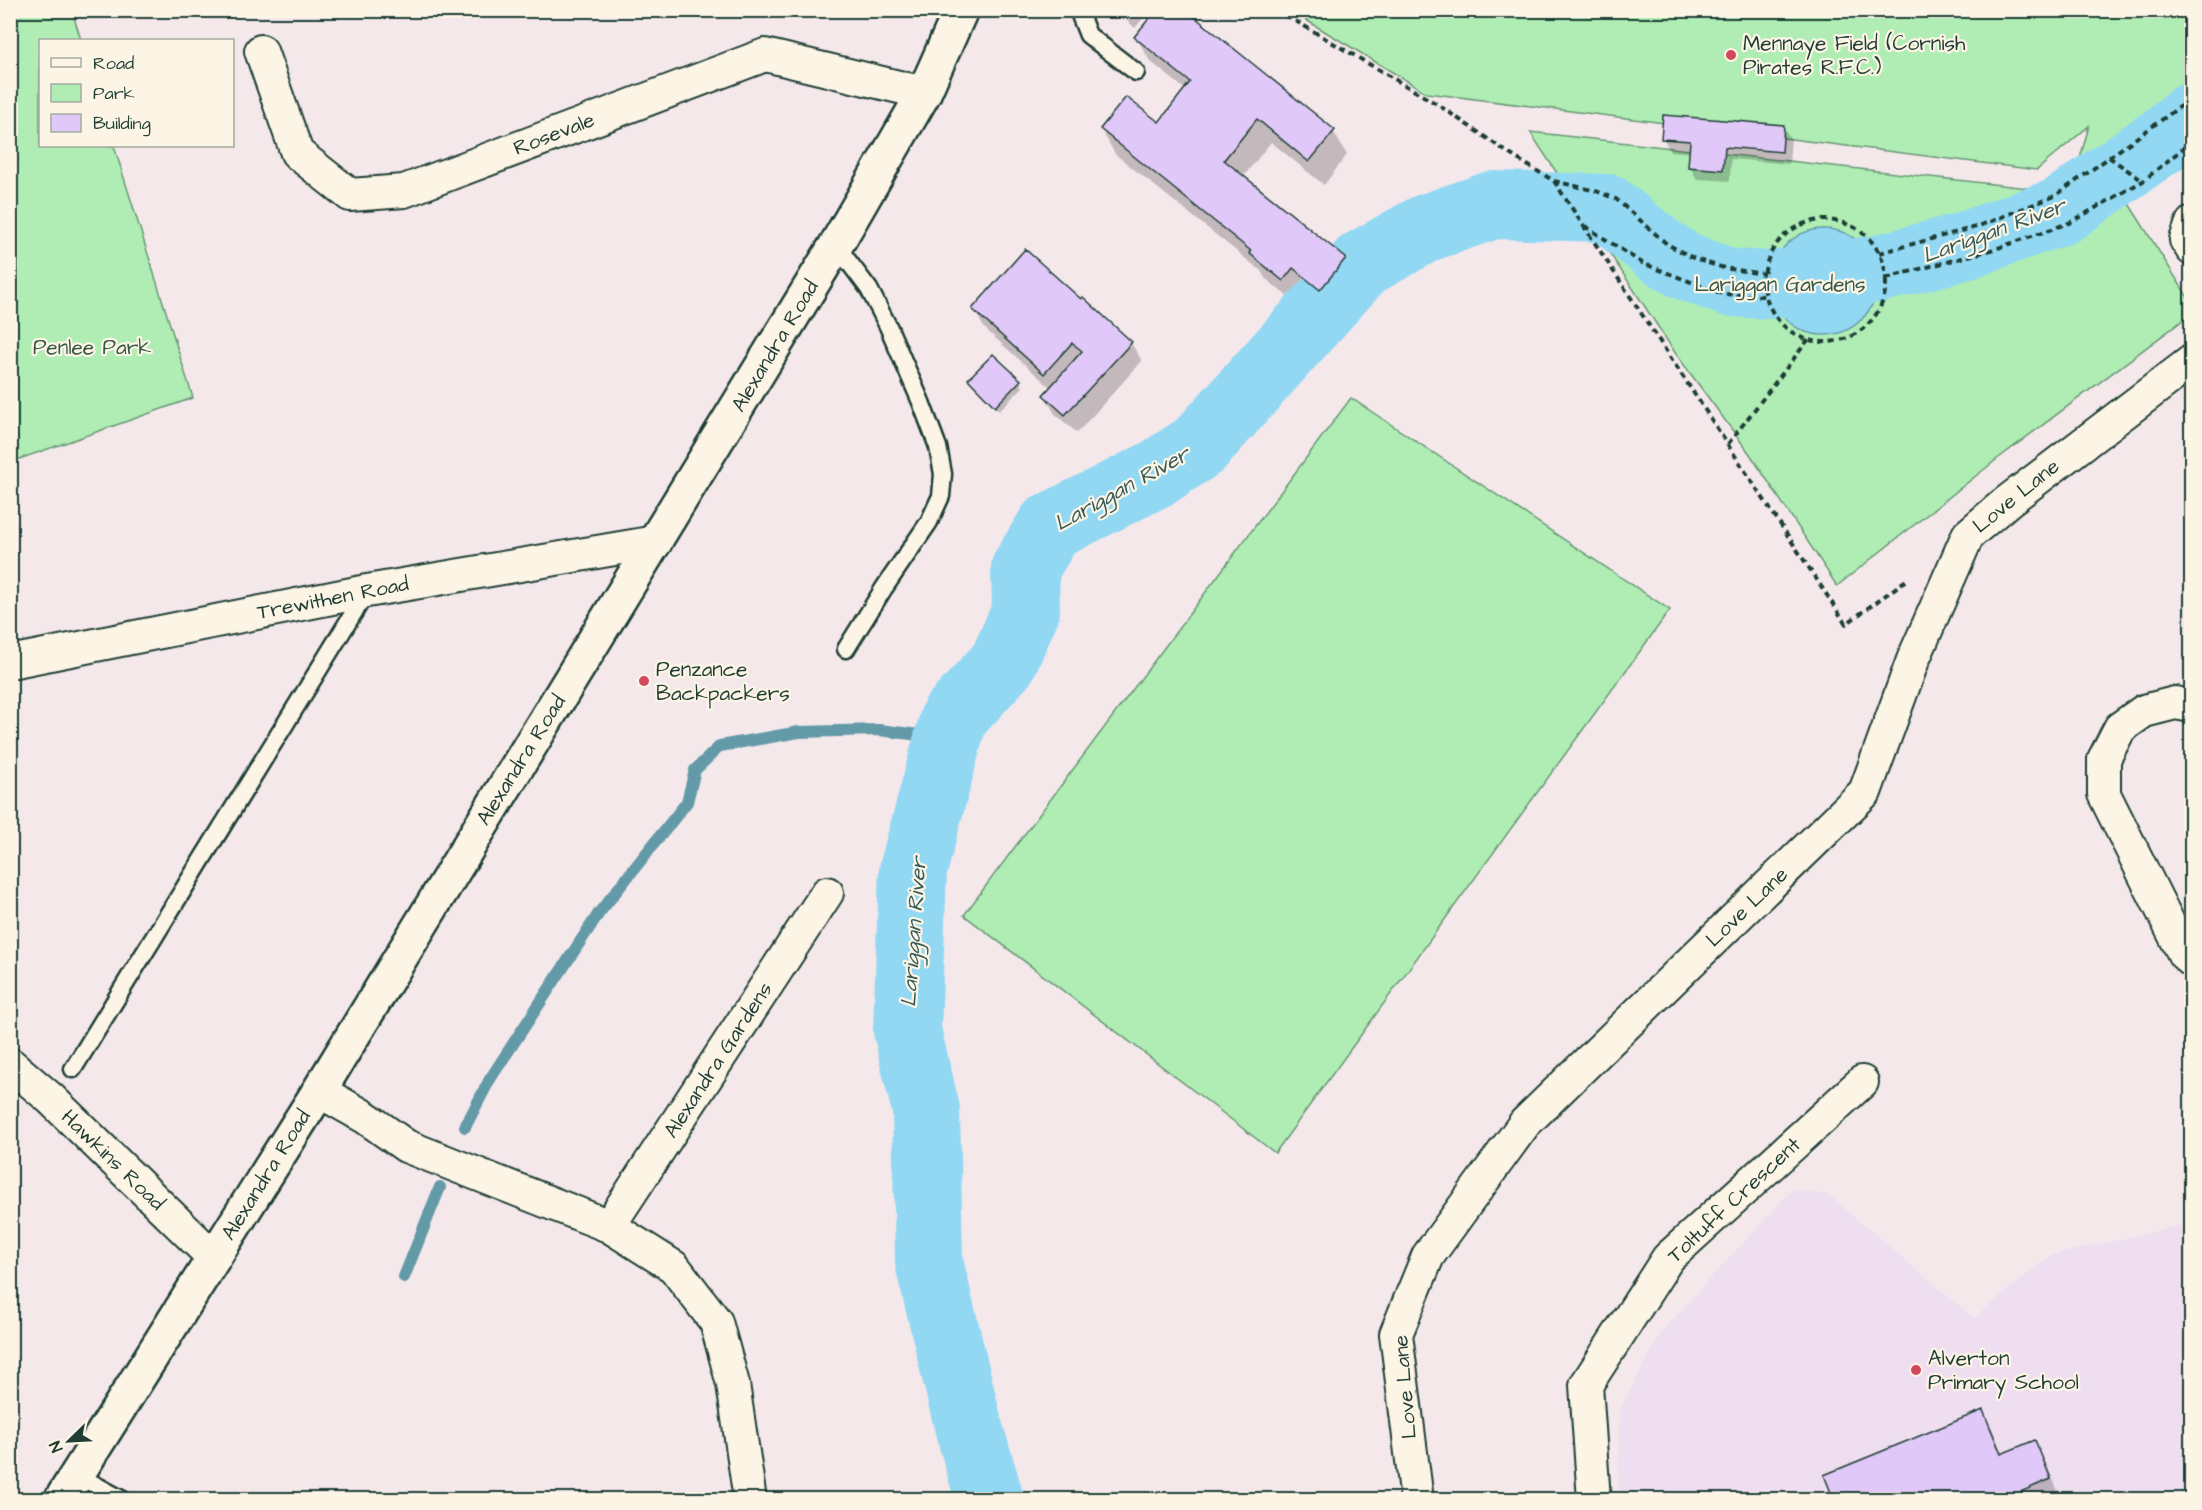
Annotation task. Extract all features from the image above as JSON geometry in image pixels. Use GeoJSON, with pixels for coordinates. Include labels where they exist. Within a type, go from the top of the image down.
{"type":"FeatureCollection","features":[{"type":"Feature","properties":{"kind":"street","name":"Alexandra Road"},"geometry":{"type":"LineString","coordinates":[[69,1487],[319,1091],[836,245],[924,93],[961,10]]}},
{"type":"Feature","properties":{"kind":"street","name":"Rosevale"},"geometry":{"type":"LineString","coordinates":[[261,51],[297,153],[350,195],[404,191],[765,55],[924,93]]}},
{"type":"Feature","properties":{"kind":"street"},"geometry":{"type":"LineString","coordinates":[[2192,223],[2186,240],[2192,249]]}},
{"type":"Feature","properties":{"kind":"street","name":"Love Lane"},"geometry":{"type":"LineString","coordinates":[[1417,1500],[1396,1334],[1428,1256],[1525,1123],[1865,792],[1913,660],[1968,535],[2008,501],[2192,361]]}},
{"type":"Feature","properties":{"kind":"street","name":"Trewithen Road"},"geometry":{"type":"LineString","coordinates":[[10,662],[367,591],[656,542]]}},
{"type":"Feature","properties":{"kind":"street"},"geometry":{"type":"LineString","coordinates":[[2192,706],[2175,703],[2144,711],[2120,728],[2104,759],[2104,794],[2184,954],[2192,961]]}},
{"type":"Feature","properties":{"kind":"street","name":"Alexandra Gardens"},"geometry":{"type":"LineString","coordinates":[[609,1226],[827,893]]}},
{"type":"Feature","properties":{"kind":"street","name":"Hawkins Road"},"geometry":{"type":"LineString","coordinates":[[10,1064],[51,1099],[214,1258]]}},
{"type":"Feature","properties":{"kind":"street","name":"Toltuff Crescent"},"geometry":{"type":"LineString","coordinates":[[1594,1500],[1586,1385],[1668,1258],[1862,1082]]}},
{"type":"Feature","properties":{"kind":"street"},"geometry":{"type":"LineString","coordinates":[[319,1091],[365,1117],[406,1146],[609,1226],[674,1267],[716,1322],[733,1384],[742,1494]]}},
{"type":"Feature","properties":{"kind":"lane"},"geometry":{"type":"LineString","coordinates":[[1078,10],[1088,35],[1136,72]]}},
{"type":"Feature","properties":{"kind":"lane"},"geometry":{"type":"LineString","coordinates":[[836,245],[869,289],[888,326],[938,447],[943,474],[941,496],[928,522],[846,649]]}},
{"type":"Feature","properties":{"kind":"lane"},"geometry":{"type":"LineString","coordinates":[[73,1069],[367,591]]}},
{"type":"Feature","properties":{"kind":"lane"},"geometry":{"type":"LineString","coordinates":[[69,1487],[123,1500]]}},
{"type":"Feature","properties":{"kind":"path"},"geometry":{"type":"LineString","coordinates":[[1277,10],[1437,104],[1514,157],[1554,181],[1596,191],[1616,199],[1667,244],[1695,259],[1764,277]]}},
{"type":"Feature","properties":{"kind":"path"},"geometry":{"type":"LineString","coordinates":[[1879,253],[1976,227],[2055,196],[2191,98]]}},
{"type":"Feature","properties":{"kind":"path"},"geometry":{"type":"LineString","coordinates":[[1886,278],[1995,249],[2069,223],[2143,181],[2192,141]]}},
{"type":"Feature","properties":{"kind":"path"},"geometry":{"type":"LineString","coordinates":[[2109,158],[2143,181]]}},
{"type":"Feature","properties":{"kind":"path"},"geometry":{"type":"LineString","coordinates":[[1554,181],[1845,624],[1911,576]]}},
{"type":"Feature","properties":{"kind":"path"},"geometry":{"type":"LineString","coordinates":[[1833,220],[1851,226],[1867,237],[1879,253],[1886,272],[1884,298],[1876,315],[1862,330],[1846,339],[1827,343],[1808,340],[1789,331],[1774,316],[1765,294],[1764,277],[1769,256],[1780,240],[1795,228],[1814,221],[1833,220]]}},
{"type":"Feature","properties":{"kind":"path"},"geometry":{"type":"LineString","coordinates":[[1582,223],[1642,263],[1722,294],[1765,294]]}},
{"type":"Feature","properties":{"kind":"path"},"geometry":{"type":"LineString","coordinates":[[1728,444],[1808,340]]}},
{"type":"Feature","properties":{"kind":"shaded area","name":"Alverton Primary School"},"geometry":{"type":"Polygon","coordinates":[[[1792,1190],[1828,1195],[1974,1318],[2050,1256],[2191,1223],[2191,1499],[1620,1499],[1618,1489],[1620,1410],[1663,1330],[1792,1190]]]}},
{"type":"Feature","properties":{"kind":"green space","name":"Mennaye Field (Cornish Pirates R.F.C.)"},"geometry":{"type":"Polygon","coordinates":[[[1301,10],[2191,11],[2191,119],[2073,184],[2089,126],[2037,170],[1427,93],[1301,17],[1301,10]]]}},
{"type":"Feature","properties":{"kind":"green space","name":"Penlee Park"},"geometry":{"type":"Polygon","coordinates":[[[10,11],[72,11],[81,39],[39,39],[39,147],[114,147],[193,398],[11,462],[10,11]]]}},
{"type":"Feature","properties":{"kind":"green space","name":"Lariggan Gardens"},"geometry":{"type":"Polygon","coordinates":[[[1530,132],[2126,199],[2191,302],[2191,314],[1996,460],[1837,586],[1750,454],[1676,354],[1530,132]]]}},
{"type":"Feature","properties":{"kind":"green space"},"geometry":{"type":"Polygon","coordinates":[[[1351,398],[1670,610],[1275,1153],[964,915],[1351,398]]]}},
{"type":"Feature","properties":{"kind":"water"},"geometry":{"type":"Polygon","coordinates":[[[1824,229],[1844,233],[1862,244],[1873,262],[1877,282],[1873,302],[1862,320],[1844,331],[1824,335],[1804,331],[1786,320],[1775,302],[1771,282],[1775,262],[1786,244],[1804,233],[1824,229]]]}},
{"type":"Feature","properties":{"kind":"building"},"geometry":{"type":"Polygon","coordinates":[[[1156,10],[1186,10],[1335,130],[1309,162],[1257,119],[1224,160],[1346,258],[1320,290],[1293,268],[1283,281],[1249,253],[1251,251],[1100,129],[1126,97],[1159,122],[1190,82],[1134,37],[1156,10]]]}},
{"type":"Feature","properties":{"kind":"building"},"geometry":{"type":"Polygon","coordinates":[[[1663,115],[1784,125],[1782,152],[1725,147],[1723,170],[1688,167],[1690,141],[1661,139],[1663,115]]]}},
{"type":"Feature","properties":{"kind":"building"},"geometry":{"type":"Polygon","coordinates":[[[1025,249],[1081,299],[1083,297],[1132,342],[1065,415],[1043,395],[1082,351],[1072,343],[1044,374],[972,309],[1025,249]]]}},
{"type":"Feature","properties":{"kind":"building"},"geometry":{"type":"Polygon","coordinates":[[[993,354],[1021,380],[995,407],[968,379],[993,354]]]}},
{"type":"Feature","properties":{"kind":"building"},"geometry":{"type":"Polygon","coordinates":[[[1983,1410],[2001,1454],[2035,1440],[2051,1479],[2001,1500],[1834,1500],[1824,1475],[1983,1410]]]}},
{"type":"Feature","properties":{"kind":"waterway","name":"Lariggan River"},"geometry":{"type":"LineString","coordinates":[[990,1500],[969,1429],[929,1262],[926,1110],[907,1030],[913,870],[954,717],[1003,663],[1026,610],[1025,568],[1050,527],[1158,473],[1199,446],[1362,264],[1426,228],[1493,205],[1607,208],[1662,252],[1685,266],[1730,283],[1771,285],[1877,269],[1964,246],[2061,211],[2166,138],[2192,116]]}},
{"type":"Feature","properties":{"kind":"waterway"},"geometry":{"type":"LineString","coordinates":[[465,1127],[490,1079],[599,913],[687,802],[695,770],[720,746],[799,732],[879,730],[927,736],[954,717]]}},
{"type":"Feature","properties":{"kind":"waterway"},"geometry":{"type":"LineString","coordinates":[[404,1277],[440,1187]]}},
{"type":"Feature","properties":{"kind":"place","name":"Mennaye Field (Cornish Pirates R.F.C.)"},"geometry":{"type":"Point","coordinates":[1731,55]}},
{"type":"Feature","properties":{"kind":"place","name":"Penzance Backpackers"},"geometry":{"type":"Point","coordinates":[644,681]}},
{"type":"Feature","properties":{"kind":"place","name":"Alverton Primary School"},"geometry":{"type":"Point","coordinates":[1916,1370]}}]}
